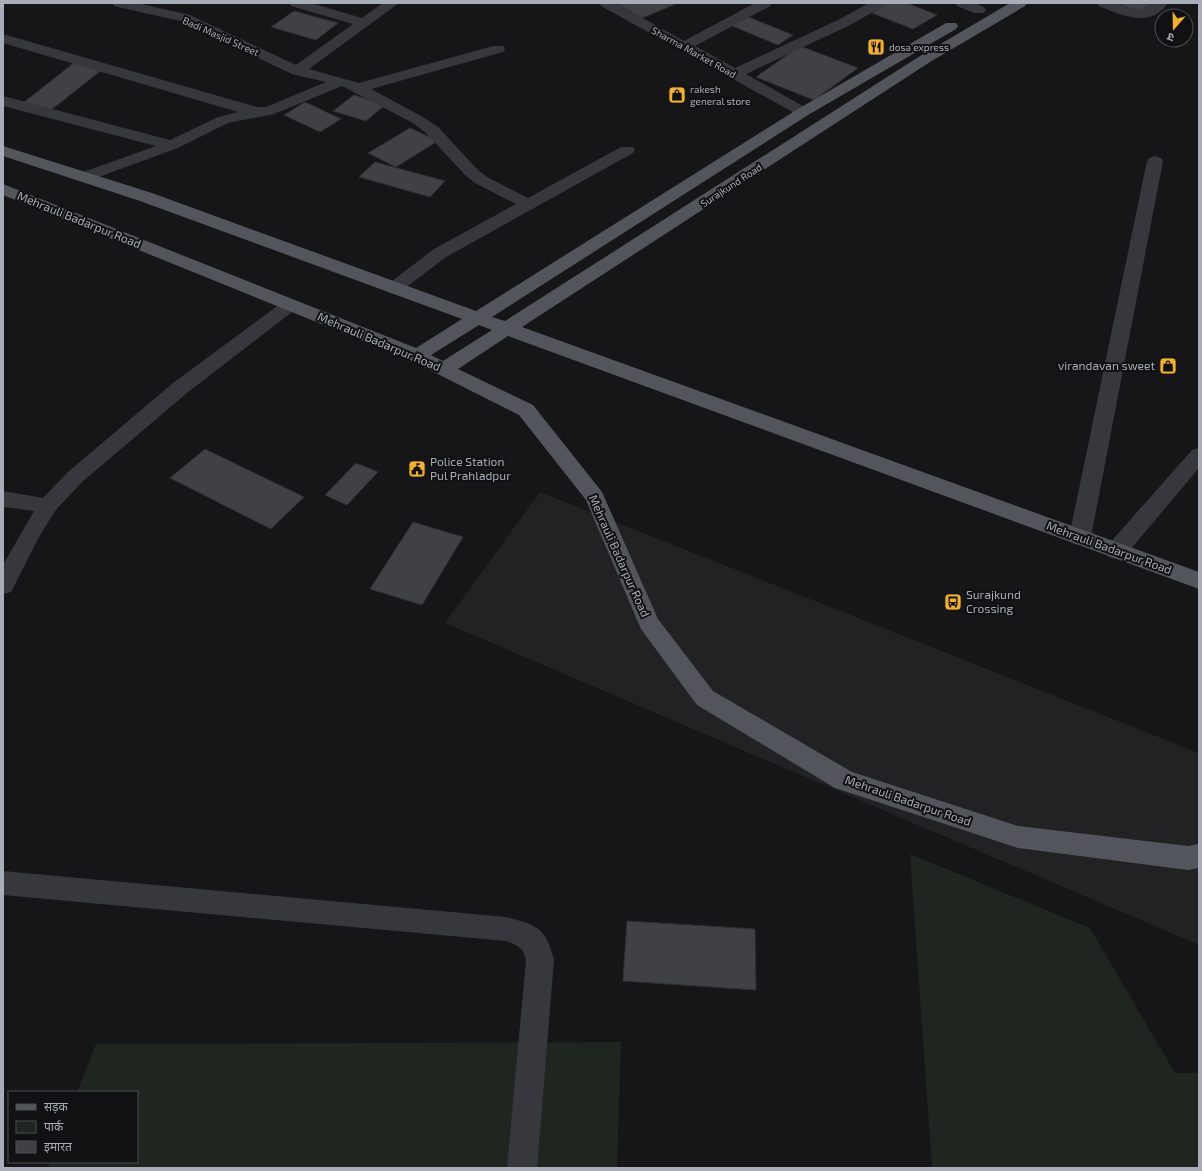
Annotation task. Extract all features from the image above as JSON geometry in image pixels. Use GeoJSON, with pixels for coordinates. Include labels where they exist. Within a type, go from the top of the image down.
{"type":"FeatureCollection","features":[{"type":"Feature","properties":{"kind":"main road","name":"Surajkund Road"},"geometry":{"type":"LineString","coordinates":[[444,369],[919,63],[1020,3]]}},
{"type":"Feature","properties":{"kind":"main road","name":"Surajkund Road"},"geometry":{"type":"LineString","coordinates":[[418,356],[803,112],[985,6]]}},
{"type":"Feature","properties":{"kind":"main road","name":"Mehrauli Badarpur Road"},"geometry":{"type":"LineString","coordinates":[[3,151],[146,197],[1199,581]]}},
{"type":"Feature","properties":{"kind":"main road","name":"Mehrauli Badarpur Road"},"geometry":{"type":"LineString","coordinates":[[3,189],[418,356],[526,410],[594,497],[649,623],[705,698],[844,780],[1010,835],[1188,858],[1199,856]]}},
{"type":"Feature","properties":{"kind":"street","name":"Badi Masjid Street"},"geometry":{"type":"LineString","coordinates":[[119,3],[185,18],[296,70],[358,88],[418,120],[432,130],[476,176],[528,204]]}},
{"type":"Feature","properties":{"kind":"street"},"geometry":{"type":"LineString","coordinates":[[296,3],[365,23]]}},
{"type":"Feature","properties":{"kind":"street"},"geometry":{"type":"LineString","coordinates":[[296,70],[392,3]]}},
{"type":"Feature","properties":{"kind":"street","name":"Sharma Market Road"},"geometry":{"type":"LineString","coordinates":[[606,3],[803,112]]}},
{"type":"Feature","properties":{"kind":"street"},"geometry":{"type":"LineString","coordinates":[[685,46],[765,3]]}},
{"type":"Feature","properties":{"kind":"street"},"geometry":{"type":"LineString","coordinates":[[734,74],[845,22],[879,3]]}},
{"type":"Feature","properties":{"kind":"street"},"geometry":{"type":"LineString","coordinates":[[962,3],[985,6]]}},
{"type":"Feature","properties":{"kind":"street"},"geometry":{"type":"LineString","coordinates":[[1104,3],[1134,14],[1140,14],[1145,13],[1161,3]]}},
{"type":"Feature","properties":{"kind":"street"},"geometry":{"type":"LineString","coordinates":[[3,38],[257,112]]}},
{"type":"Feature","properties":{"kind":"street"},"geometry":{"type":"LineString","coordinates":[[358,88],[498,49]]}},
{"type":"Feature","properties":{"kind":"street"},"geometry":{"type":"LineString","coordinates":[[84,177],[172,145],[223,120],[257,112],[269,112],[340,82]]}},
{"type":"Feature","properties":{"kind":"street"},"geometry":{"type":"LineString","coordinates":[[3,101],[172,145]]}},
{"type":"Feature","properties":{"kind":"street"},"geometry":{"type":"LineString","coordinates":[[394,288],[440,253],[627,150]]}},
{"type":"Feature","properties":{"kind":"street"},"geometry":{"type":"LineString","coordinates":[[1080,538],[1155,161]]}},
{"type":"Feature","properties":{"kind":"street"},"geometry":{"type":"LineString","coordinates":[[3,586],[30,534],[48,506],[74,477],[180,388],[290,305]]}},
{"type":"Feature","properties":{"kind":"street"},"geometry":{"type":"LineString","coordinates":[[1116,551],[1199,454]]}},
{"type":"Feature","properties":{"kind":"street"},"geometry":{"type":"LineString","coordinates":[[3,492],[24,501]]}},
{"type":"Feature","properties":{"kind":"street"},"geometry":{"type":"LineString","coordinates":[[3,498],[48,506]]}},
{"type":"Feature","properties":{"kind":"street"},"geometry":{"type":"LineString","coordinates":[[3,883],[506,929],[525,934],[536,944],[540,960],[522,1168]]}},
{"type":"Feature","properties":{"kind":"shaded area"},"geometry":{"type":"Polygon","coordinates":[[[540,492],[1199,753],[1199,945],[445,623],[540,492]]]}},
{"type":"Feature","properties":{"kind":"green space"},"geometry":{"type":"Polygon","coordinates":[[[910,854],[1090,928],[1175,1073],[1199,1073],[1199,1168],[932,1168],[910,854]]]}},
{"type":"Feature","properties":{"kind":"green space"},"geometry":{"type":"Polygon","coordinates":[[[621,1042],[617,1168],[48,1168],[50,1163],[138,1163],[138,1091],[77,1091],[96,1044],[621,1042]]]}},
{"type":"Feature","properties":{"kind":"building"},"geometry":{"type":"Polygon","coordinates":[[[616,3],[678,3],[642,18],[616,3]]]}},
{"type":"Feature","properties":{"kind":"building"},"geometry":{"type":"Polygon","coordinates":[[[887,3],[907,3],[937,15],[913,29],[872,13],[887,3]]]}},
{"type":"Feature","properties":{"kind":"building"},"geometry":{"type":"Polygon","coordinates":[[[1117,3],[1152,3],[1139,12],[1117,3]]]}},
{"type":"Feature","properties":{"kind":"building"},"geometry":{"type":"Polygon","coordinates":[[[294,11],[338,23],[316,40],[271,27],[294,11]]]}},
{"type":"Feature","properties":{"kind":"building"},"geometry":{"type":"Polygon","coordinates":[[[746,16],[793,35],[778,45],[730,25],[746,16]]]}},
{"type":"Feature","properties":{"kind":"building"},"geometry":{"type":"Polygon","coordinates":[[[800,46],[858,68],[814,100],[756,77],[800,46]]]}},
{"type":"Feature","properties":{"kind":"building"},"geometry":{"type":"Polygon","coordinates":[[[75,62],[103,69],[51,110],[23,103],[75,62]]]}},
{"type":"Feature","properties":{"kind":"building"},"geometry":{"type":"Polygon","coordinates":[[[354,95],[385,105],[366,121],[333,111],[354,95]]]}},
{"type":"Feature","properties":{"kind":"building"},"geometry":{"type":"Polygon","coordinates":[[[305,102],[341,119],[320,132],[284,115],[305,102]]]}},
{"type":"Feature","properties":{"kind":"building"},"geometry":{"type":"Polygon","coordinates":[[[410,128],[438,141],[396,167],[368,153],[410,128]]]}},
{"type":"Feature","properties":{"kind":"building"},"geometry":{"type":"Polygon","coordinates":[[[375,162],[445,181],[430,197],[359,177],[375,162]]]}},
{"type":"Feature","properties":{"kind":"building"},"geometry":{"type":"Polygon","coordinates":[[[205,449],[304,497],[271,529],[170,478],[205,449]]]}},
{"type":"Feature","properties":{"kind":"building"},"geometry":{"type":"Polygon","coordinates":[[[356,463],[378,472],[347,505],[325,495],[356,463]]]}},
{"type":"Feature","properties":{"kind":"building"},"geometry":{"type":"Polygon","coordinates":[[[413,522],[463,537],[422,605],[370,589],[413,522]]]}},
{"type":"Feature","properties":{"kind":"building"},"geometry":{"type":"Polygon","coordinates":[[[627,921],[755,929],[756,990],[623,981],[627,921]]]}},
{"type":"Feature","properties":{"kind":"place","name":"dosa express"},"geometry":{"type":"Point","coordinates":[876,47]}},
{"type":"Feature","properties":{"kind":"place","name":"rakesh general store"},"geometry":{"type":"Point","coordinates":[677,95]}},
{"type":"Feature","properties":{"kind":"place","name":"virandavan sweet"},"geometry":{"type":"Point","coordinates":[1168,366]}},
{"type":"Feature","properties":{"kind":"place","name":"Police Station Pul Prahladpur"},"geometry":{"type":"Point","coordinates":[417,469]}},
{"type":"Feature","properties":{"kind":"place","name":"Surajkund Crossing"},"geometry":{"type":"Point","coordinates":[953,602]}}]}
